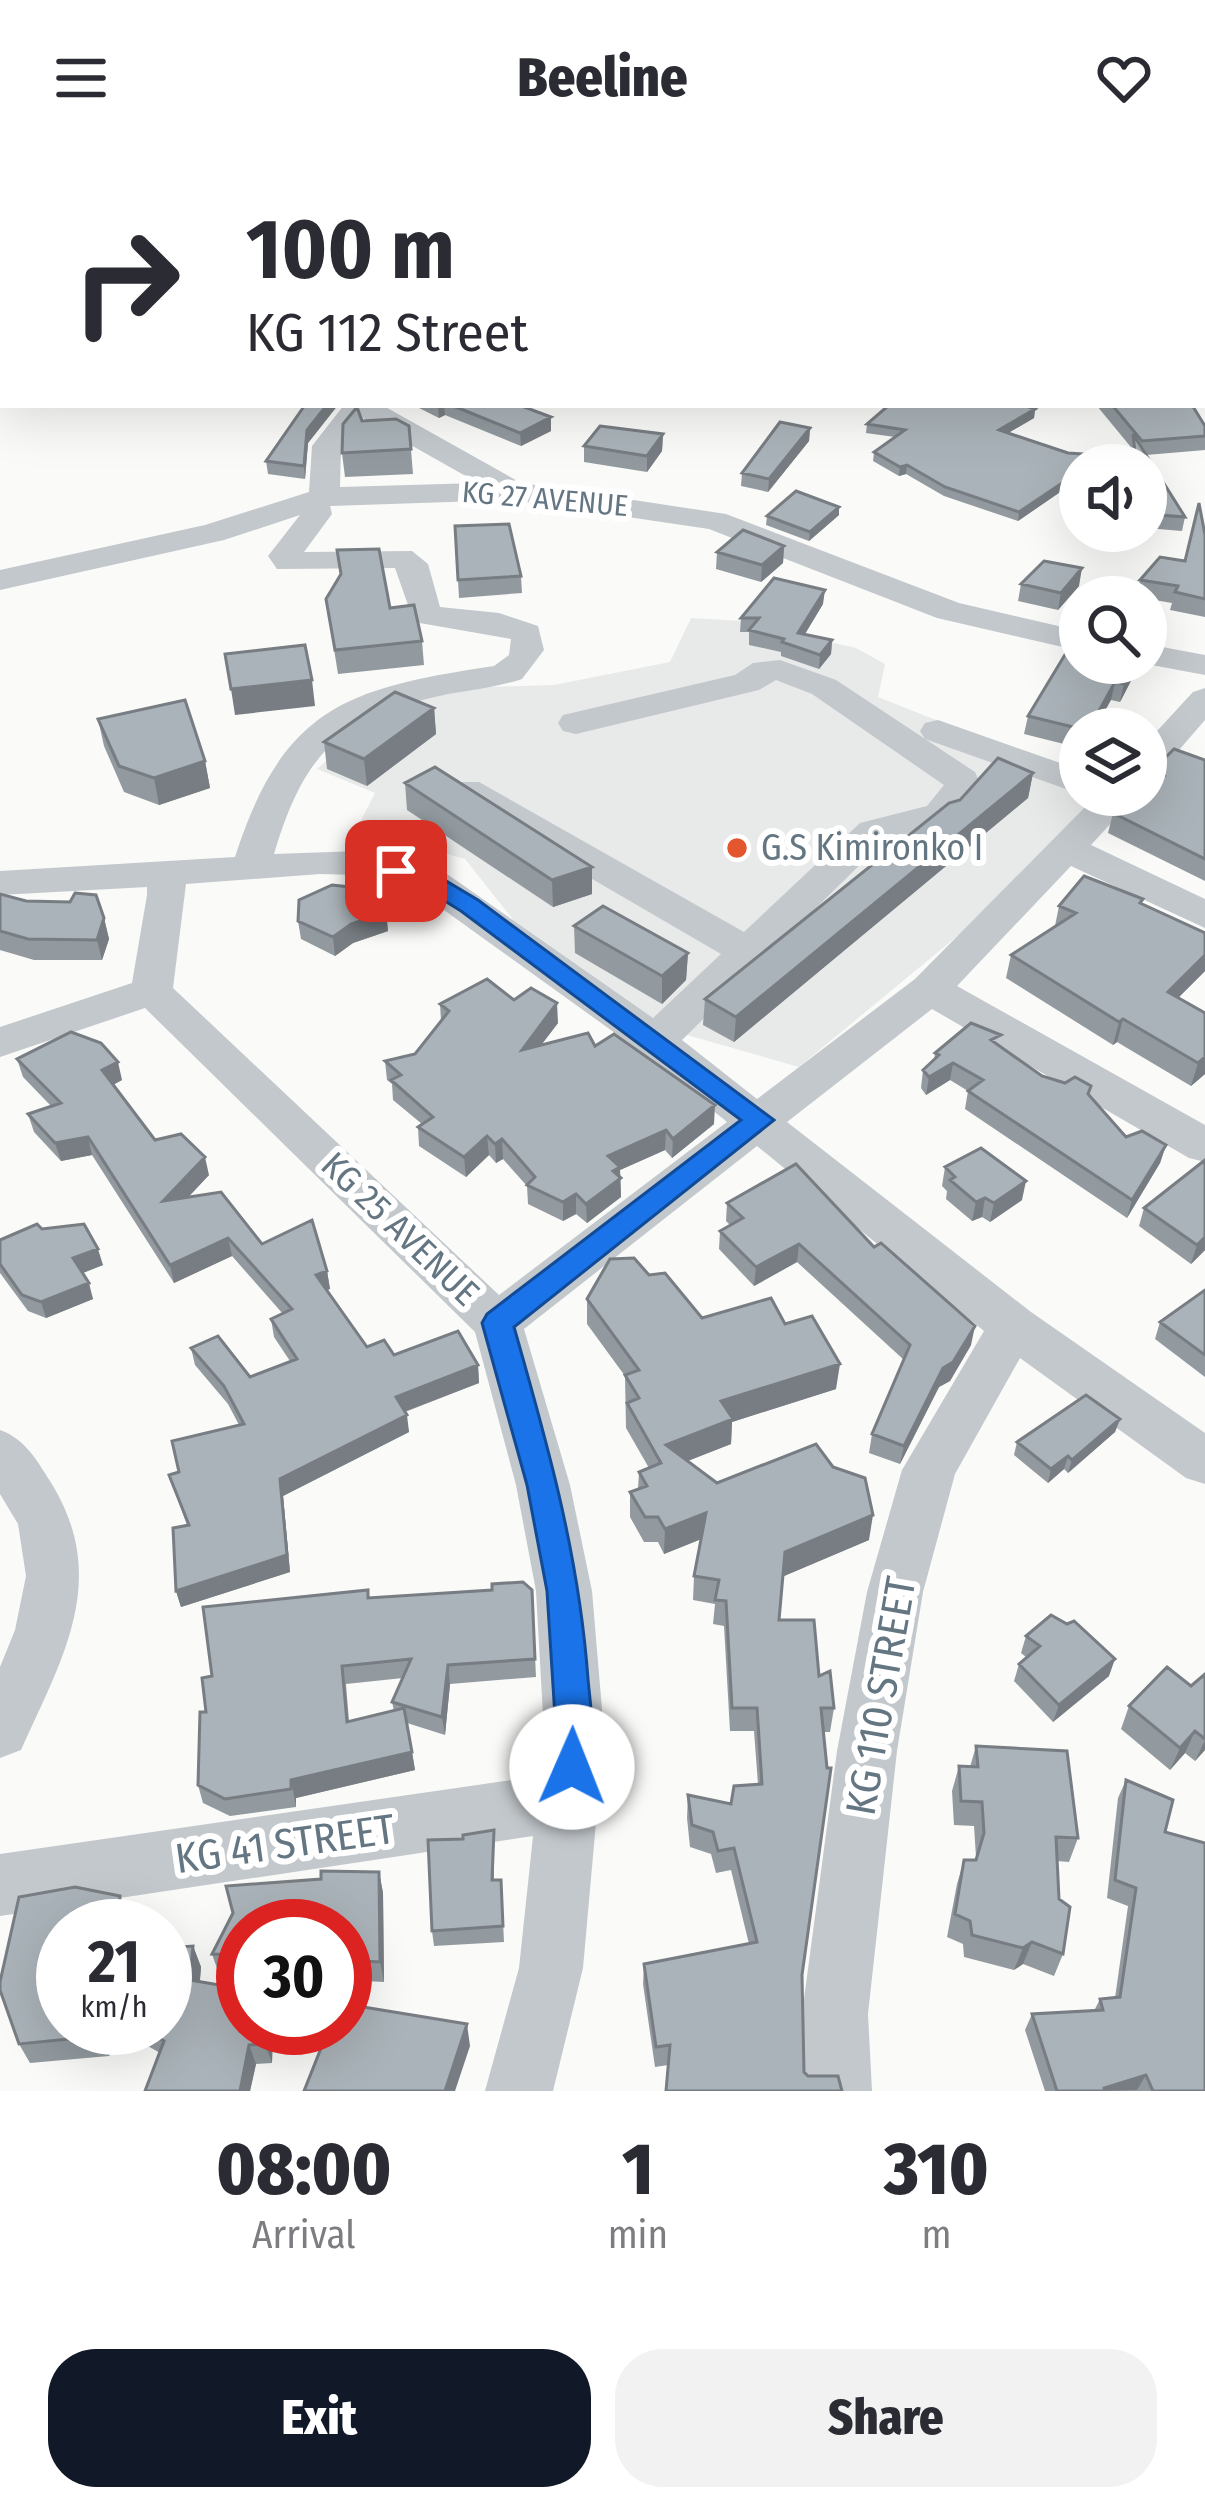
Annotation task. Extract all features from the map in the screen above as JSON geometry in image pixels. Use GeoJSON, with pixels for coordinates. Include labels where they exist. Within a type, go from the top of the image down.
{"type":"FeatureCollection","features":[{"type":"Feature","properties":{"kind":"street"},"geometry":{"type":"LineString","coordinates":[[250,867],[280,784],[326,727],[371,705],[423,689],[511,671],[526,657],[526,633],[512,626],[426,615],[412,564],[401,558],[287,562],[284,556],[317,514],[327,446],[358,408]]}},
{"type":"Feature","properties":{"kind":"street"},"geometry":{"type":"LineString","coordinates":[[365,408],[513,491]]}},
{"type":"Feature","properties":{"kind":"street","name":"KG 27 AVENUE"},"geometry":{"type":"LineString","coordinates":[[0,580],[213,533],[318,499],[513,491],[715,521],[949,611],[1059,636]]}},
{"type":"Feature","properties":{"kind":"street"},"geometry":{"type":"LineString","coordinates":[[1167,658],[1205,665]]}},
{"type":"Feature","properties":{"kind":"street"},"geometry":{"type":"LineString","coordinates":[[576,723],[747,682],[765,670],[780,670],[824,687],[962,779],[964,790],[940,814],[873,831],[655,1041]]}},
{"type":"Feature","properties":{"kind":"street"},"geometry":{"type":"LineString","coordinates":[[1167,741],[1205,699]]}},
{"type":"Feature","properties":{"kind":"street"},"geometry":{"type":"LineString","coordinates":[[938,731],[1059,775]]}},
{"type":"Feature","properties":{"kind":"street"},"geometry":{"type":"LineString","coordinates":[[1167,758],[1205,764]]}},
{"type":"Feature","properties":{"kind":"street"},"geometry":{"type":"LineString","coordinates":[[440,775],[749,952]]}},
{"type":"Feature","properties":{"kind":"street"},"geometry":{"type":"LineString","coordinates":[[497,1323],[930,989],[1097,816]]}},
{"type":"Feature","properties":{"kind":"street"},"geometry":{"type":"LineString","coordinates":[[1067,849],[1205,915]]}},
{"type":"Feature","properties":{"kind":"street"},"geometry":{"type":"LineString","coordinates":[[0,883],[359,863],[433,883],[655,1041],[1013,1326],[1205,1462]]}},
{"type":"Feature","properties":{"kind":"street"},"geometry":{"type":"LineString","coordinates":[[0,1042],[152,991],[166,874]]}},
{"type":"Feature","properties":{"kind":"street"},"geometry":{"type":"LineString","coordinates":[[930,989],[1205,1146]]}},
{"type":"Feature","properties":{"kind":"street","name":"KG 25 AVENUE"},"geometry":{"type":"LineString","coordinates":[[152,991],[497,1323],[543,1485],[564,1591],[574,1733],[551,1968],[519,2091]]}},
{"type":"Feature","properties":{"kind":"street","name":"KG 110 STREET"},"geometry":{"type":"LineString","coordinates":[[838,2091],[835,2014],[867,1751],[895,1592],[929,1470],[1013,1326]]}},
{"type":"Feature","properties":{"kind":"street"},"geometry":{"type":"LineString","coordinates":[[0,1452],[45,1524],[52,1587],[39,1646],[0,1730]]}},
{"type":"Feature","properties":{"kind":"street","name":"KG 41 STREET"},"geometry":{"type":"LineString","coordinates":[[0,1885],[569,1802]]}},
{"type":"Feature","properties":{"kind":"shaded area","name":"G.S Kimironko I"},"geometry":{"type":"Polygon","coordinates":[[[691,618],[742,621],[856,648],[885,664],[878,697],[1059,769],[1059,816],[1078,816],[967,928],[799,1067],[652,1025],[542,956],[465,859],[357,828],[375,793],[317,769],[384,709],[455,688],[554,685],[670,662],[691,618]]]}},
{"type":"Feature","properties":{"kind":"building"},"geometry":{"type":"Polygon","coordinates":[[[303,408],[325,408],[307,430],[304,466],[266,461],[303,408]]]}},
{"type":"Feature","properties":{"kind":"building"},"geometry":{"type":"Polygon","coordinates":[[[356,408],[362,421],[396,419],[409,426],[411,449],[342,453],[343,424],[356,408]]]}},
{"type":"Feature","properties":{"kind":"building"},"geometry":{"type":"Polygon","coordinates":[[[458,408],[527,408],[551,417],[520,433],[458,408]]]}},
{"type":"Feature","properties":{"kind":"building"},"geometry":{"type":"Polygon","coordinates":[[[886,408],[1035,409],[999,430],[1059,450],[1059,485],[1019,512],[945,487],[874,452],[905,430],[867,424],[886,408]]]}},
{"type":"Feature","properties":{"kind":"building"},"geometry":{"type":"Polygon","coordinates":[[[1114,408],[1194,408],[1205,426],[1205,436],[1142,441],[1114,408]]]}},
{"type":"Feature","properties":{"kind":"building"},"geometry":{"type":"Polygon","coordinates":[[[780,422],[810,428],[769,479],[742,473],[780,422]]]}},
{"type":"Feature","properties":{"kind":"building"},"geometry":{"type":"Polygon","coordinates":[[[600,426],[663,434],[647,456],[584,446],[600,426]]]}},
{"type":"Feature","properties":{"kind":"building"},"geometry":{"type":"Polygon","coordinates":[[[1167,488],[1185,517],[1167,516],[1167,488]]]}},
{"type":"Feature","properties":{"kind":"building"},"geometry":{"type":"Polygon","coordinates":[[[796,491],[839,507],[810,532],[767,516],[796,491]]]}},
{"type":"Feature","properties":{"kind":"building"},"geometry":{"type":"Polygon","coordinates":[[[1199,503],[1205,535],[1205,599],[1175,592],[1178,586],[1167,584],[1167,576],[1143,576],[1160,557],[1185,561],[1199,503]]]}},
{"type":"Feature","properties":{"kind":"building"},"geometry":{"type":"Polygon","coordinates":[[[509,524],[521,576],[458,580],[455,526],[509,524]]]}},
{"type":"Feature","properties":{"kind":"building"},"geometry":{"type":"Polygon","coordinates":[[[743,530],[784,546],[762,565],[717,552],[743,530]]]}},
{"type":"Feature","properties":{"kind":"building"},"geometry":{"type":"Polygon","coordinates":[[[379,549],[390,608],[414,605],[422,641],[335,650],[326,599],[341,574],[337,550],[379,549]]]}},
{"type":"Feature","properties":{"kind":"building"},"geometry":{"type":"Polygon","coordinates":[[[1044,561],[1082,568],[1075,576],[1059,576],[1059,593],[1021,584],[1044,561]]]}},
{"type":"Feature","properties":{"kind":"building"},"geometry":{"type":"Polygon","coordinates":[[[774,578],[825,590],[798,633],[832,640],[820,655],[749,630],[759,618],[741,618],[774,578]]]}},
{"type":"Feature","properties":{"kind":"building"},"geometry":{"type":"Polygon","coordinates":[[[305,645],[312,680],[231,689],[225,654],[305,645]]]}},
{"type":"Feature","properties":{"kind":"building"},"geometry":{"type":"Polygon","coordinates":[[[1059,665],[1059,684],[1114,684],[1101,708],[1059,708],[1059,724],[1028,716],[1059,665]]]}},
{"type":"Feature","properties":{"kind":"building"},"geometry":{"type":"Polygon","coordinates":[[[395,692],[434,708],[364,759],[324,742],[395,692]]]}},
{"type":"Feature","properties":{"kind":"building"},"geometry":{"type":"Polygon","coordinates":[[[185,700],[205,761],[154,778],[119,766],[98,719],[185,700]]]}},
{"type":"Feature","properties":{"kind":"building"},"geometry":{"type":"Polygon","coordinates":[[[1174,749],[1205,760],[1205,859],[1119,816],[1167,816],[1167,756],[1174,749]]]}},
{"type":"Feature","properties":{"kind":"building"},"geometry":{"type":"Polygon","coordinates":[[[998,758],[1033,773],[736,1017],[705,999],[949,803],[960,800],[998,758]]]}},
{"type":"Feature","properties":{"kind":"building"},"geometry":{"type":"Polygon","coordinates":[[[435,767],[592,867],[552,880],[405,783],[435,767]]]}},
{"type":"Feature","properties":{"kind":"building"},"geometry":{"type":"Polygon","coordinates":[[[1084,876],[1143,899],[1140,903],[1205,933],[1205,955],[1168,992],[1205,1013],[1205,1057],[1198,1063],[1123,1019],[1119,1022],[1011,955],[1076,913],[1059,906],[1084,876]]]}},
{"type":"Feature","properties":{"kind":"building"},"geometry":{"type":"Polygon","coordinates":[[[332,885],[368,889],[386,912],[351,924],[333,937],[298,921],[299,900],[332,885]]]}},
{"type":"Feature","properties":{"kind":"building"},"geometry":{"type":"Polygon","coordinates":[[[75,893],[96,895],[104,918],[97,940],[28,939],[0,931],[0,894],[26,901],[70,902],[75,893]]]}},
{"type":"Feature","properties":{"kind":"building"},"geometry":{"type":"Polygon","coordinates":[[[603,906],[688,953],[662,976],[574,926],[603,906]]]}},
{"type":"Feature","properties":{"kind":"building"},"geometry":{"type":"Polygon","coordinates":[[[487,979],[514,1000],[531,988],[557,1003],[522,1050],[588,1033],[595,1046],[614,1034],[715,1105],[673,1139],[666,1130],[608,1156],[620,1167],[613,1171],[621,1178],[586,1204],[576,1194],[563,1202],[527,1185],[535,1177],[502,1139],[495,1144],[487,1136],[464,1157],[418,1127],[433,1117],[391,1080],[401,1075],[385,1061],[415,1054],[449,1011],[440,1004],[487,979]]]}},
{"type":"Feature","properties":{"kind":"building"},"geometry":{"type":"Polygon","coordinates":[[[971,1023],[1001,1035],[991,1040],[1042,1076],[1065,1083],[1075,1077],[1091,1086],[1088,1094],[1126,1137],[1142,1131],[1166,1145],[1132,1200],[968,1091],[983,1080],[953,1063],[929,1077],[923,1070],[939,1055],[935,1053],[971,1023]]]}},
{"type":"Feature","properties":{"kind":"building"},"geometry":{"type":"Polygon","coordinates":[[[71,1032],[101,1043],[118,1062],[102,1070],[155,1140],[181,1134],[205,1157],[163,1201],[221,1192],[262,1244],[312,1220],[327,1271],[316,1275],[367,1347],[384,1340],[394,1355],[458,1331],[478,1365],[396,1397],[407,1415],[280,1479],[287,1555],[176,1591],[173,1528],[189,1525],[169,1475],[179,1472],[172,1441],[244,1424],[224,1386],[191,1348],[218,1336],[250,1377],[297,1359],[271,1319],[292,1309],[228,1238],[170,1265],[88,1137],[55,1143],[28,1114],[61,1103],[17,1059],[71,1032]]]}},
{"type":"Feature","properties":{"kind":"building"},"geometry":{"type":"Polygon","coordinates":[[[981,1148],[1026,1181],[994,1203],[985,1198],[976,1202],[950,1180],[955,1177],[945,1167],[981,1148]]]}},
{"type":"Feature","properties":{"kind":"building"},"geometry":{"type":"Polygon","coordinates":[[[1205,1160],[1205,1237],[1197,1245],[1144,1208],[1205,1160]]]}},
{"type":"Feature","properties":{"kind":"building"},"geometry":{"type":"Polygon","coordinates":[[[796,1164],[874,1247],[881,1243],[975,1326],[953,1362],[943,1368],[904,1446],[872,1434],[910,1345],[799,1244],[756,1267],[720,1231],[743,1218],[727,1203],[796,1164]]]}},
{"type":"Feature","properties":{"kind":"building"},"geometry":{"type":"Polygon","coordinates":[[[37,1224],[42,1229],[84,1224],[98,1249],[73,1258],[89,1283],[41,1302],[22,1295],[0,1264],[0,1240],[37,1224]]]}},
{"type":"Feature","properties":{"kind":"building"},"geometry":{"type":"Polygon","coordinates":[[[634,1258],[649,1275],[665,1273],[702,1318],[771,1298],[785,1324],[812,1316],[840,1364],[721,1401],[733,1419],[666,1445],[717,1483],[816,1444],[833,1467],[865,1478],[873,1515],[785,1552],[779,1620],[814,1620],[819,1676],[830,1671],[834,1708],[821,1708],[827,1768],[831,1768],[802,1975],[804,2072],[838,2076],[842,2091],[666,2091],[670,2045],[656,2047],[644,1964],[757,1942],[734,1848],[718,1851],[713,1832],[692,1825],[688,1795],[731,1804],[734,1786],[762,1784],[757,1708],[732,1708],[726,1601],[715,1600],[719,1580],[694,1576],[706,1513],[665,1529],[658,1517],[645,1517],[630,1492],[647,1486],[639,1472],[661,1463],[627,1403],[639,1398],[625,1375],[639,1370],[587,1299],[610,1259],[634,1258]]]}},
{"type":"Feature","properties":{"kind":"building"},"geometry":{"type":"Polygon","coordinates":[[[1205,1290],[1205,1355],[1160,1322],[1205,1290]]]}},
{"type":"Feature","properties":{"kind":"building"},"geometry":{"type":"Polygon","coordinates":[[[1086,1395],[1120,1419],[1072,1460],[1068,1456],[1051,1469],[1017,1442],[1086,1395]]]}},
{"type":"Feature","properties":{"kind":"building"},"geometry":{"type":"Polygon","coordinates":[[[523,1582],[532,1590],[535,1659],[448,1665],[442,1717],[392,1702],[411,1659],[342,1666],[347,1722],[404,1708],[412,1752],[291,1780],[291,1789],[225,1799],[198,1785],[200,1712],[206,1712],[202,1678],[212,1676],[203,1607],[368,1590],[368,1598],[492,1590],[492,1584],[523,1582]]]}},
{"type":"Feature","properties":{"kind":"building"},"geometry":{"type":"Polygon","coordinates":[[[1051,1615],[1067,1624],[1074,1621],[1115,1659],[1059,1705],[1019,1664],[1040,1646],[1026,1636],[1051,1615]]]}},
{"type":"Feature","properties":{"kind":"building"},"geometry":{"type":"Polygon","coordinates":[[[1167,1667],[1191,1686],[1205,1674],[1205,1739],[1195,1731],[1180,1748],[1129,1706],[1167,1667]]]}},
{"type":"Feature","properties":{"kind":"building"},"geometry":{"type":"Polygon","coordinates":[[[976,1746],[1067,1751],[1078,1838],[1056,1837],[1059,1899],[1070,1907],[1063,1954],[1032,1942],[1023,1948],[972,1935],[970,1921],[955,1914],[964,1860],[976,1860],[984,1833],[982,1802],[961,1801],[959,1766],[978,1767],[976,1746]]]}},
{"type":"Feature","properties":{"kind":"building"},"geometry":{"type":"Polygon","coordinates":[[[1126,1780],[1173,1800],[1165,1832],[1205,1843],[1205,2091],[1153,2091],[1146,2075],[1104,2091],[1057,2091],[1032,2014],[1103,2010],[1100,1999],[1120,1997],[1136,1888],[1115,1880],[1126,1780]]]}},
{"type":"Feature","properties":{"kind":"building"},"geometry":{"type":"Polygon","coordinates":[[[494,1830],[492,1880],[501,1880],[503,1926],[432,1931],[428,1840],[463,1839],[463,1835],[494,1830]]]}},
{"type":"Feature","properties":{"kind":"building"},"geometry":{"type":"Polygon","coordinates":[[[321,1871],[379,1872],[380,1962],[372,1962],[372,1899],[229,1899],[226,1886],[321,1879],[321,1871]]]}},
{"type":"Feature","properties":{"kind":"building"},"geometry":{"type":"Polygon","coordinates":[[[75,1887],[120,1896],[36,1899],[36,2042],[19,2044],[0,1982],[19,1897],[75,1887]]]}},
{"type":"Feature","properties":{"kind":"building"},"geometry":{"type":"Polygon","coordinates":[[[192,1980],[216,1984],[216,2055],[247,2055],[240,2091],[145,2091],[159,2055],[192,2055],[192,1980]]]}},
{"type":"Feature","properties":{"kind":"building"},"geometry":{"type":"Polygon","coordinates":[[[372,2008],[467,2024],[445,2091],[304,2091],[318,2055],[372,2055],[372,2008]]]}},
{"type":"Feature","properties":{"kind":"place","name":"G.S Kimironko I"},"geometry":{"type":"Point","coordinates":[737,848]}},
{"type":"Feature","properties":{"kind":"route"},"geometry":{"type":"LineString","coordinates":[[396,871],[433,883],[470,906],[760,1120],[497,1323],[543,1485],[564,1591],[572,1767]]}}]}
